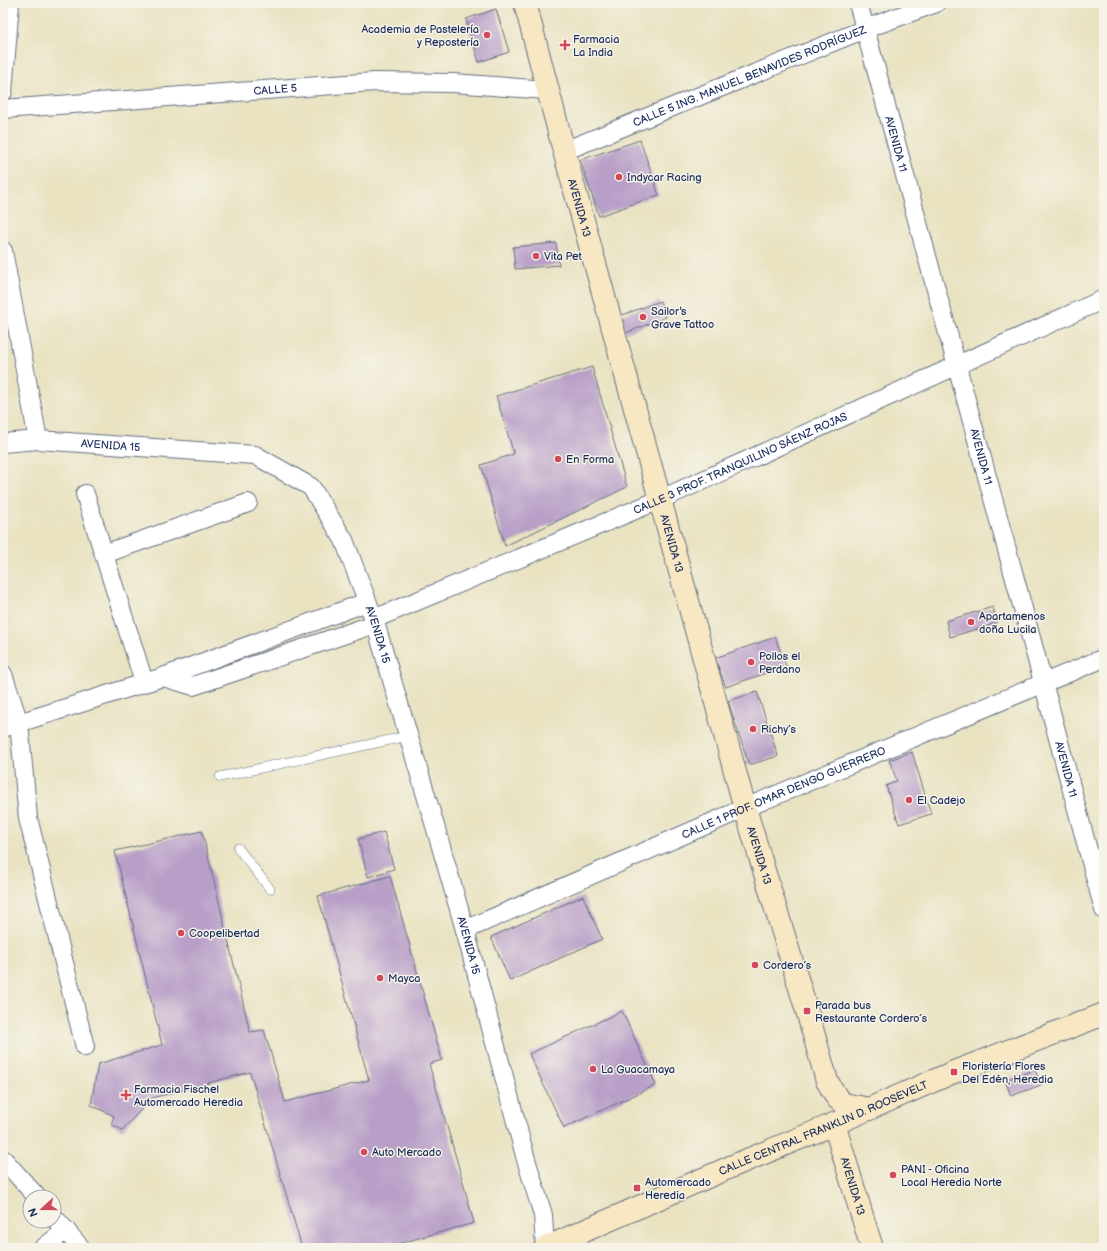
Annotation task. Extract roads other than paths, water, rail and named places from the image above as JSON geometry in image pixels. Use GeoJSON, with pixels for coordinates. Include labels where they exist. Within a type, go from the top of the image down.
{"type":"FeatureCollection","features":[{"type":"Feature","properties":{"kind":"street"},"geometry":{"type":"LineString","coordinates":[[3,92],[10,3]]}},
{"type":"Feature","properties":{"kind":"street","name":"AVENIDA 13"},"geometry":{"type":"LineString","coordinates":[[525,3],[547,90],[659,500],[745,808],[827,1081],[837,1098],[844,1104],[870,1109]]}},
{"type":"Feature","properties":{"kind":"street","name":"AVENIDA 11"},"geometry":{"type":"LineString","coordinates":[[858,3],[1104,910]]}},
{"type":"Feature","properties":{"kind":"street","name":"CALLE 5 ING. MANUEL BENAVIDES RODRÍGUEZ"},"geometry":{"type":"LineString","coordinates":[[564,151],[936,3]]}},
{"type":"Feature","properties":{"kind":"street","name":"CALLE 5"},"geometry":{"type":"LineString","coordinates":[[3,109],[375,82],[453,83],[547,90]]}},
{"type":"Feature","properties":{"kind":"street"},"geometry":{"type":"LineString","coordinates":[[3,251],[38,440]]}},
{"type":"Feature","properties":{"kind":"street","name":"CALLE 3 PROF. TRANQUILINO SÁENZ ROJAS"},"geometry":{"type":"LineString","coordinates":[[163,677],[194,686],[374,622],[659,500],[1104,299]]}},
{"type":"Feature","properties":{"kind":"street","name":"AVENIDA 15"},"geometry":{"type":"LineString","coordinates":[[3,443],[38,440],[255,455],[311,486],[344,540],[374,622],[465,930],[525,1156],[543,1215],[545,1248]]}},
{"type":"Feature","properties":{"kind":"street"},"geometry":{"type":"LineString","coordinates":[[85,494],[144,682]]}},
{"type":"Feature","properties":{"kind":"street"},"geometry":{"type":"LineString","coordinates":[[104,554],[248,503]]}},
{"type":"Feature","properties":{"kind":"street"},"geometry":{"type":"LineString","coordinates":[[11,726],[163,677],[367,602]]}},
{"type":"Feature","properties":{"kind":"street","name":"CALLE 1 PROF. OMAR DENGO GUERRERO"},"geometry":{"type":"LineString","coordinates":[[465,930],[745,808],[1043,682],[1104,658]]}},
{"type":"Feature","properties":{"kind":"street"},"geometry":{"type":"LineString","coordinates":[[3,674],[28,818],[85,1047]]}},
{"type":"Feature","properties":{"kind":"street","name":"CALLE CENTRAL FRANKLIN D. ROOSEVELT"},"geometry":{"type":"LineString","coordinates":[[545,1248],[954,1072],[1104,1014]]}},
{"type":"Feature","properties":{"kind":"street","name":"AVENIDA 13"},"geometry":{"type":"LineString","coordinates":[[800,1139],[820,1118],[825,1110],[827,1100],[827,1081]]}},
{"type":"Feature","properties":{"kind":"street","name":"AVENIDA 13"},"geometry":{"type":"LineString","coordinates":[[834,1124],[872,1248]]}},
{"type":"Feature","properties":{"kind":"street"},"geometry":{"type":"LineString","coordinates":[[3,1159],[30,1189]]}},
{"type":"Feature","properties":{"kind":"street"},"geometry":{"type":"LineString","coordinates":[[62,1225],[81,1248]]}},
{"type":"Feature","properties":{"kind":"street"},"geometry":{"type":"LineString","coordinates":[[43,1248],[56,1229]]}},
{"type":"Feature","properties":{"kind":"lane"},"geometry":{"type":"LineString","coordinates":[[220,777],[408,736]]}},
{"type":"Feature","properties":{"kind":"lane"},"geometry":{"type":"LineString","coordinates":[[238,848],[270,889]]}},
{"type":"Feature","properties":{"kind":"place","name":"Academia de Pastelería y Repostería"},"geometry":{"type":"Point","coordinates":[487,35]}},
{"type":"Feature","properties":{"kind":"place","name":"Farmacia La India"},"geometry":{"type":"Point","coordinates":[565,45]}},
{"type":"Feature","properties":{"kind":"place","name":"Indycar Racing"},"geometry":{"type":"Point","coordinates":[619,177]}},
{"type":"Feature","properties":{"kind":"place","name":"Vita Pet"},"geometry":{"type":"Point","coordinates":[536,256]}},
{"type":"Feature","properties":{"kind":"place","name":"Sailor's Grave Tattoo"},"geometry":{"type":"Point","coordinates":[643,317]}},
{"type":"Feature","properties":{"kind":"place","name":"En Forma"},"geometry":{"type":"Point","coordinates":[558,459]}},
{"type":"Feature","properties":{"kind":"place","name":"Apartamenos doña Lucila"},"geometry":{"type":"Point","coordinates":[971,622]}},
{"type":"Feature","properties":{"kind":"place","name":"Pollos el Perdano"},"geometry":{"type":"Point","coordinates":[751,662]}},
{"type":"Feature","properties":{"kind":"place","name":"Richy´s"},"geometry":{"type":"Point","coordinates":[753,729]}},
{"type":"Feature","properties":{"kind":"place","name":"El Cadejo"},"geometry":{"type":"Point","coordinates":[909,800]}},
{"type":"Feature","properties":{"kind":"place","name":"Coopelibertad"},"geometry":{"type":"Point","coordinates":[181,933]}},
{"type":"Feature","properties":{"kind":"place","name":"Cordero´s"},"geometry":{"type":"Point","coordinates":[755,965]}},
{"type":"Feature","properties":{"kind":"place","name":"Mayca"},"geometry":{"type":"Point","coordinates":[380,978]}},
{"type":"Feature","properties":{"kind":"place","name":"Parada bus Restaurante Cordero´s"},"geometry":{"type":"Point","coordinates":[807,1011]}},
{"type":"Feature","properties":{"kind":"place","name":"La Guacamaya"},"geometry":{"type":"Point","coordinates":[593,1069]}},
{"type":"Feature","properties":{"kind":"place","name":"Floristería Flores Del Edén, Heredia"},"geometry":{"type":"Point","coordinates":[954,1072]}},
{"type":"Feature","properties":{"kind":"place","name":"Farmacia Fischel Automercado Heredia"},"geometry":{"type":"Point","coordinates":[126,1095]}},
{"type":"Feature","properties":{"kind":"place","name":"Auto Mercado"},"geometry":{"type":"Point","coordinates":[364,1152]}},
{"type":"Feature","properties":{"kind":"place","name":"PANI - Oficina Local Heredia Norte"},"geometry":{"type":"Point","coordinates":[893,1175]}},
{"type":"Feature","properties":{"kind":"place","name":"Automercado Heredia"},"geometry":{"type":"Point","coordinates":[637,1188]}}]}
